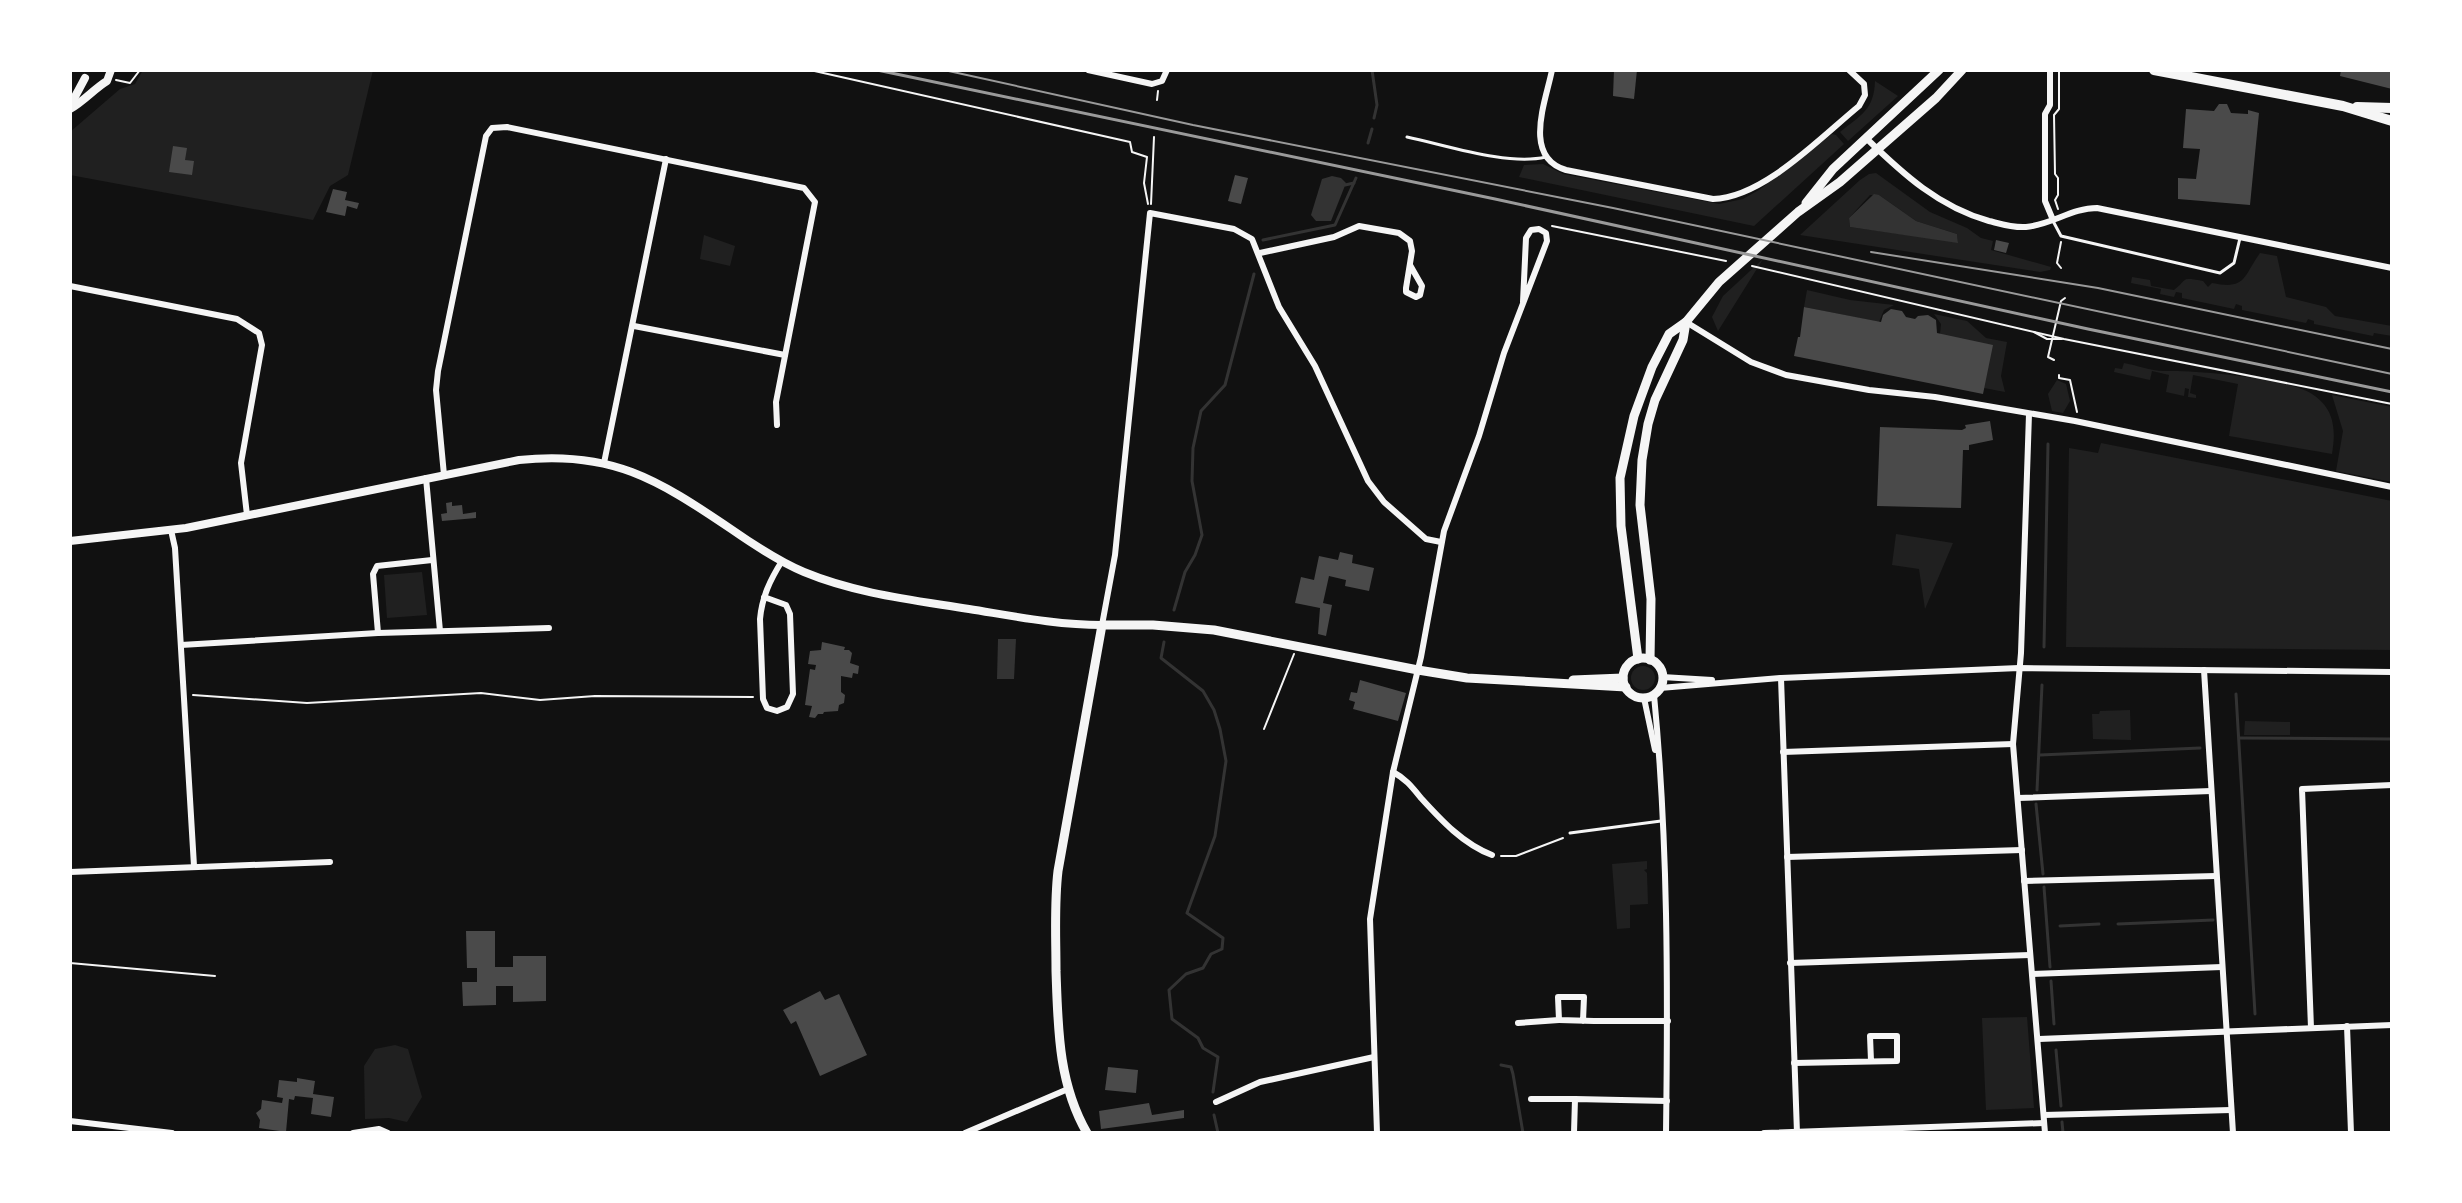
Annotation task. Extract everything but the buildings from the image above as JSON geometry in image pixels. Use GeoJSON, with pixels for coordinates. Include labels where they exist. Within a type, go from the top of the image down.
{"type":"FeatureCollection","features":[{"type":"Feature","properties":{"kind":"main road"},"geometry":{"type":"LineString","coordinates":[[1798,212],[1833,169],[1939,70]]}},
{"type":"Feature","properties":{"kind":"main road"},"geometry":{"type":"LineString","coordinates":[[1638,659],[1621,526],[1622,467],[1634,416],[1652,367],[1669,334],[1686,322],[1719,282],[1798,212],[1840,182],[1936,98],[1962,70]]}},
{"type":"Feature","properties":{"kind":"main road"},"geometry":{"type":"LineString","coordinates":[[2154,70],[2343,106],[2392,121]]}},
{"type":"Feature","properties":{"kind":"main road"},"geometry":{"type":"LineString","coordinates":[[2343,106],[2392,108]]}},
{"type":"Feature","properties":{"kind":"main road"},"geometry":{"type":"LineString","coordinates":[[1650,660],[1651,599],[1640,505],[1642,460],[1655,400],[1683,340],[1686,322]]}},
{"type":"Feature","properties":{"kind":"main road"},"geometry":{"type":"LineString","coordinates":[[1087,1133],[1068,1089],[1060,1051],[1056,891],[1102,625],[1214,630],[1467,678],[1541,683],[1624,683]]}},
{"type":"Feature","properties":{"kind":"main road"},"geometry":{"type":"LineString","coordinates":[[1638,659],[1650,660],[1659,667],[1655,689],[1633,695],[1624,683],[1627,666],[1638,659]]}},
{"type":"Feature","properties":{"kind":"street"},"geometry":{"type":"LineString","coordinates":[[1088,70],[1152,84],[1162,81],[1167,70]]}},
{"type":"Feature","properties":{"kind":"street"},"geometry":{"type":"LineString","coordinates":[[1552,70],[1539,131],[1546,157],[1554,165],[1705,198],[1735,197],[1759,186],[1859,106],[1865,95],[1864,84],[1849,70]]}},
{"type":"Feature","properties":{"kind":"street"},"geometry":{"type":"LineString","coordinates":[[2050,70],[2050,105],[2045,114],[2045,201],[2053,220]]}},
{"type":"Feature","properties":{"kind":"street"},"geometry":{"type":"LineString","coordinates":[[70,107],[83,101],[97,85],[107,81],[112,71]]}},
{"type":"Feature","properties":{"kind":"street"},"geometry":{"type":"LineString","coordinates":[[70,107],[85,74],[97,85]]}},
{"type":"Feature","properties":{"kind":"street"},"geometry":{"type":"LineString","coordinates":[[444,475],[436,390],[443,342],[486,136],[492,128],[507,127],[804,188],[815,202],[776,402],[777,425]]}},
{"type":"Feature","properties":{"kind":"street"},"geometry":{"type":"LineString","coordinates":[[1867,139],[1922,188],[1964,213],[2017,227],[2053,220],[2080,209],[2097,208],[2392,268]]}},
{"type":"Feature","properties":{"kind":"street"},"geometry":{"type":"LineString","coordinates":[[604,463],[666,159]]}},
{"type":"Feature","properties":{"kind":"street"},"geometry":{"type":"LineString","coordinates":[[70,541],[171,530],[531,458],[559,457],[604,463],[663,484],[782,561],[816,577],[856,590],[1036,620],[1102,625],[1115,555],[1150,213],[1239,230],[1252,239],[1279,307],[1315,366],[1368,481],[1384,502],[1426,539],[1441,542]]}},
{"type":"Feature","properties":{"kind":"street"},"geometry":{"type":"LineString","coordinates":[[1260,253],[1334,237],[1353,227],[1365,226],[1399,233],[1407,238],[1412,251],[1406,292],[1416,297],[1422,286],[1410,265]]}},
{"type":"Feature","properties":{"kind":"street"},"geometry":{"type":"LineString","coordinates":[[1377,1133],[1370,919],[1393,772],[1418,670],[1441,542],[1547,241],[1544,230],[1534,229],[1527,236],[1523,302]]}},
{"type":"Feature","properties":{"kind":"street"},"geometry":{"type":"LineString","coordinates":[[70,286],[237,319],[259,333],[262,345],[241,463],[247,515]]}},
{"type":"Feature","properties":{"kind":"street"},"geometry":{"type":"LineString","coordinates":[[1686,322],[1737,355],[1786,375],[2081,422],[2096,428],[2392,487]]}},
{"type":"Feature","properties":{"kind":"street"},"geometry":{"type":"LineString","coordinates":[[634,326],[785,355]]}},
{"type":"Feature","properties":{"kind":"street"},"geometry":{"type":"LineString","coordinates":[[2029,414],[2013,744],[2045,1133]]}},
{"type":"Feature","properties":{"kind":"street"},"geometry":{"type":"LineString","coordinates":[[426,478],[440,631]]}},
{"type":"Feature","properties":{"kind":"street"},"geometry":{"type":"LineString","coordinates":[[171,530],[175,548],[194,866]]}},
{"type":"Feature","properties":{"kind":"street"},"geometry":{"type":"LineString","coordinates":[[378,633],[373,574],[377,566],[432,560]]}},
{"type":"Feature","properties":{"kind":"street"},"geometry":{"type":"LineString","coordinates":[[764,597],[782,602],[789,609],[793,694],[787,707],[777,711],[767,708],[763,697],[760,619],[764,597],[769,581],[782,561]]}},
{"type":"Feature","properties":{"kind":"street"},"geometry":{"type":"LineString","coordinates":[[181,645],[378,633],[549,628]]}},
{"type":"Feature","properties":{"kind":"street"},"geometry":{"type":"LineString","coordinates":[[1666,1133],[1668,1021],[1663,821],[1655,689],[1781,678],[2019,668],[2392,672]]}},
{"type":"Feature","properties":{"kind":"street"},"geometry":{"type":"LineString","coordinates":[[2204,670],[2233,1133]]}},
{"type":"Feature","properties":{"kind":"street"},"geometry":{"type":"LineString","coordinates":[[1781,678],[1797,1132]]}},
{"type":"Feature","properties":{"kind":"street"},"geometry":{"type":"LineString","coordinates":[[1783,752],[2013,744]]}},
{"type":"Feature","properties":{"kind":"street"},"geometry":{"type":"LineString","coordinates":[[1393,772],[1407,779],[1468,843],[1492,855]]}},
{"type":"Feature","properties":{"kind":"street"},"geometry":{"type":"LineString","coordinates":[[2311,1028],[2302,789],[2392,785]]}},
{"type":"Feature","properties":{"kind":"street"},"geometry":{"type":"LineString","coordinates":[[2018,798],[2211,791]]}},
{"type":"Feature","properties":{"kind":"street"},"geometry":{"type":"LineString","coordinates":[[1787,857],[2022,850]]}},
{"type":"Feature","properties":{"kind":"street"},"geometry":{"type":"LineString","coordinates":[[70,872],[330,862]]}},
{"type":"Feature","properties":{"kind":"street"},"geometry":{"type":"LineString","coordinates":[[2024,881],[2216,876]]}},
{"type":"Feature","properties":{"kind":"street"},"geometry":{"type":"LineString","coordinates":[[1790,963],[2030,955]]}},
{"type":"Feature","properties":{"kind":"street"},"geometry":{"type":"LineString","coordinates":[[2032,974],[2222,967]]}},
{"type":"Feature","properties":{"kind":"street"},"geometry":{"type":"LineString","coordinates":[[1559,1020],[1558,997],[1584,997],[1583,1021]]}},
{"type":"Feature","properties":{"kind":"street"},"geometry":{"type":"LineString","coordinates":[[1518,1023],[1559,1020],[1668,1021]]}},
{"type":"Feature","properties":{"kind":"street"},"geometry":{"type":"LineString","coordinates":[[2039,1039],[2392,1025]]}},
{"type":"Feature","properties":{"kind":"street"},"geometry":{"type":"LineString","coordinates":[[2347,1026],[2351,1133]]}},
{"type":"Feature","properties":{"kind":"street"},"geometry":{"type":"LineString","coordinates":[[1794,1063],[1897,1061],[1897,1036],[1870,1036],[1871,1061]]}},
{"type":"Feature","properties":{"kind":"street"},"geometry":{"type":"LineString","coordinates":[[1216,1102],[1260,1082],[1374,1057]]}},
{"type":"Feature","properties":{"kind":"street"},"geometry":{"type":"LineString","coordinates":[[965,1133],[1068,1089]]}},
{"type":"Feature","properties":{"kind":"street"},"geometry":{"type":"LineString","coordinates":[[1531,1099],[1667,1101]]}},
{"type":"Feature","properties":{"kind":"street"},"geometry":{"type":"LineString","coordinates":[[1574,1133],[1575,1099]]}},
{"type":"Feature","properties":{"kind":"street"},"geometry":{"type":"LineString","coordinates":[[1764,1133],[2231,1110]]}},
{"type":"Feature","properties":{"kind":"street"},"geometry":{"type":"LineString","coordinates":[[70,1121],[172,1133]]}},
{"type":"Feature","properties":{"kind":"street"},"geometry":{"type":"LineString","coordinates":[[93,1133],[94,1124]]}},
{"type":"Feature","properties":{"kind":"street"},"geometry":{"type":"LineString","coordinates":[[353,1133],[379,1129],[388,1133]]}},
{"type":"Feature","properties":{"kind":"lane"},"geometry":{"type":"LineString","coordinates":[[1407,137],[1497,156],[1546,157]]}},
{"type":"Feature","properties":{"kind":"lane"},"geometry":{"type":"LineString","coordinates":[[2053,220],[2061,236],[2220,273],[2234,263],[2240,238]]}},
{"type":"Feature","properties":{"kind":"lane"},"geometry":{"type":"LineString","coordinates":[[1570,833],[1663,821]]}},
{"type":"Feature","properties":{"kind":"path"},"geometry":{"type":"LineString","coordinates":[[123,82],[133,80],[140,70]]}},
{"type":"Feature","properties":{"kind":"path"},"geometry":{"type":"LineString","coordinates":[[810,70],[1130,142],[1132,152],[1147,157],[1145,195],[1150,213]]}},
{"type":"Feature","properties":{"kind":"path"},"geometry":{"type":"LineString","coordinates":[[2059,70],[2059,109],[2054,115],[2055,174],[2058,178],[2055,200],[2059,214]]}},
{"type":"Feature","properties":{"kind":"path"},"geometry":{"type":"LineString","coordinates":[[1150,213],[1154,137]]}},
{"type":"Feature","properties":{"kind":"path"},"geometry":{"type":"LineString","coordinates":[[1544,230],[1559,226],[1705,257]]}},
{"type":"Feature","properties":{"kind":"path"},"geometry":{"type":"LineString","coordinates":[[2061,268],[2057,263],[2063,230]]}},
{"type":"Feature","properties":{"kind":"path"},"geometry":{"type":"LineString","coordinates":[[1771,270],[2064,339],[2392,404]]}},
{"type":"Feature","properties":{"kind":"path"},"geometry":{"type":"LineString","coordinates":[[2054,360],[2048,357],[2061,301],[2065,298]]}},
{"type":"Feature","properties":{"kind":"path"},"geometry":{"type":"LineString","coordinates":[[2059,375],[2059,378],[2070,380],[2076,419]]}},
{"type":"Feature","properties":{"kind":"path"},"geometry":{"type":"LineString","coordinates":[[1264,729],[1296,645]]}},
{"type":"Feature","properties":{"kind":"path"},"geometry":{"type":"LineString","coordinates":[[184,694],[307,703],[481,693],[540,700],[595,696],[763,697]]}},
{"type":"Feature","properties":{"kind":"path"},"geometry":{"type":"LineString","coordinates":[[1492,855],[1525,853],[1570,833]]}},
{"type":"Feature","properties":{"kind":"path"},"geometry":{"type":"LineString","coordinates":[[70,963],[215,976]]}},
{"type":"Feature","properties":{"kind":"shaded area"},"geometry":{"type":"Polygon","coordinates":[[[143,70],[373,70],[348,175],[330,186],[313,220],[70,175],[70,132],[120,89],[135,84],[143,70]]]}},
{"type":"Feature","properties":{"kind":"shaded area"},"geometry":{"type":"Polygon","coordinates":[[[1875,81],[1898,96],[1848,141],[1840,132],[1869,105],[1875,81]]]}},
{"type":"Feature","properties":{"kind":"shaded area"},"geometry":{"type":"Polygon","coordinates":[[[1832,134],[1844,144],[1754,226],[1519,177],[1524,165],[1543,164],[1563,174],[1719,204],[1743,199],[1759,190],[1832,134]]]}},
{"type":"Feature","properties":{"kind":"shaded area"},"geometry":{"type":"Polygon","coordinates":[[[1876,173],[1930,212],[1993,241],[1991,250],[2051,267],[2050,270],[2040,272],[1800,235],[1869,174],[1876,173]],[[1870,195],[1849,218],[1850,227],[1958,242],[1957,234],[1916,221],[1879,195],[1870,195]]]}},
{"type":"Feature","properties":{"kind":"shaded area"},"geometry":{"type":"Polygon","coordinates":[[[1332,176],[1346,183],[1331,221],[1316,221],[1311,215],[1322,179],[1332,176]]]}},
{"type":"Feature","properties":{"kind":"shaded area"},"geometry":{"type":"Polygon","coordinates":[[[1874,194],[1916,221],[1957,234],[1958,243],[1850,227],[1849,218],[1874,194]]]}},
{"type":"Feature","properties":{"kind":"shaded area"},"geometry":{"type":"Polygon","coordinates":[[[704,235],[735,246],[730,266],[700,259],[704,235]]]}},
{"type":"Feature","properties":{"kind":"shaded area"},"geometry":{"type":"Polygon","coordinates":[[[2260,253],[2277,256],[2286,297],[2326,307],[2335,316],[2392,326],[2392,336],[2374,333],[2373,336],[2314,324],[2308,319],[2306,323],[2242,310],[2242,306],[2236,304],[2234,309],[2182,298],[2182,293],[2176,292],[2174,297],[2160,294],[2161,289],[2131,283],[2132,277],[2150,280],[2151,286],[2174,290],[2187,279],[2203,281],[2208,287],[2212,283],[2231,285],[2242,280],[2260,253]]]}},
{"type":"Feature","properties":{"kind":"shaded area"},"geometry":{"type":"Polygon","coordinates":[[[1763,259],[1718,331],[1712,317],[1723,296],[1763,259]]]}},
{"type":"Feature","properties":{"kind":"shaded area"},"geometry":{"type":"Polygon","coordinates":[[[1807,290],[1850,300],[1894,305],[1884,310],[1879,322],[1804,307],[1807,290]]]}},
{"type":"Feature","properties":{"kind":"shaded area"},"geometry":{"type":"Polygon","coordinates":[[[1934,314],[1967,321],[1986,338],[2007,342],[2001,376],[2005,392],[1984,388],[1940,334],[1941,324],[1934,314]]]}},
{"type":"Feature","properties":{"kind":"shaded area"},"geometry":{"type":"Polygon","coordinates":[[[2124,363],[2156,370],[2241,376],[2300,388],[2320,400],[2329,413],[2334,437],[2332,454],[2229,436],[2238,384],[2193,375],[2190,393],[2196,398],[2188,397],[2189,389],[2185,388],[2184,396],[2166,392],[2169,375],[2152,371],[2150,380],[2114,372],[2115,368],[2122,369],[2124,363]]]}},
{"type":"Feature","properties":{"kind":"shaded area"},"geometry":{"type":"Polygon","coordinates":[[[2057,380],[2066,384],[2070,401],[2063,413],[2052,411],[2048,394],[2057,380]]]}},
{"type":"Feature","properties":{"kind":"shaded area"},"geometry":{"type":"Polygon","coordinates":[[[2332,395],[2392,407],[2392,482],[2336,471],[2343,431],[2332,395]]]}},
{"type":"Feature","properties":{"kind":"shaded area"},"geometry":{"type":"Polygon","coordinates":[[[2101,443],[2392,501],[2392,650],[2066,647],[2069,448],[2098,453],[2101,443]]]}},
{"type":"Feature","properties":{"kind":"shaded area"},"geometry":{"type":"Polygon","coordinates":[[[1896,534],[1953,543],[1925,609],[1919,569],[1892,565],[1896,534]]]}},
{"type":"Feature","properties":{"kind":"shaded area"},"geometry":{"type":"Polygon","coordinates":[[[422,572],[427,615],[387,618],[384,575],[422,572]]]}},
{"type":"Feature","properties":{"kind":"shaded area"},"geometry":{"type":"Polygon","coordinates":[[[998,639],[1016,639],[1014,679],[997,679],[998,639]]]}},
{"type":"Feature","properties":{"kind":"shaded area"},"geometry":{"type":"Polygon","coordinates":[[[1643,666],[1654,673],[1655,678],[1648,689],[1643,690],[1632,683],[1631,678],[1638,667],[1643,666]]]}},
{"type":"Feature","properties":{"kind":"shaded area"},"geometry":{"type":"Polygon","coordinates":[[[2130,710],[2131,740],[2093,739],[2092,714],[2130,710]]]}},
{"type":"Feature","properties":{"kind":"shaded area"},"geometry":{"type":"Polygon","coordinates":[[[2245,721],[2290,722],[2290,735],[2244,735],[2245,721]]]}},
{"type":"Feature","properties":{"kind":"shaded area"},"geometry":{"type":"Polygon","coordinates":[[[1647,861],[1647,869],[1644,870],[1647,873],[1648,904],[1630,905],[1630,928],[1617,929],[1612,864],[1647,861]]]}},
{"type":"Feature","properties":{"kind":"shaded area"},"geometry":{"type":"Polygon","coordinates":[[[2027,1017],[2034,1108],[1986,1110],[1982,1018],[2027,1017]]]}},
{"type":"Feature","properties":{"kind":"shaded area"},"geometry":{"type":"Polygon","coordinates":[[[395,1045],[408,1049],[422,1097],[407,1122],[389,1118],[365,1119],[364,1066],[375,1049],[395,1045]]]}},
{"type":"Feature","properties":{"kind":"waterway"},"geometry":{"type":"LineString","coordinates":[[1372,70],[1377,105],[1374,118]]}},
{"type":"Feature","properties":{"kind":"waterway"},"geometry":{"type":"LineString","coordinates":[[1368,143],[1372,129]]}},
{"type":"Feature","properties":{"kind":"waterway"},"geometry":{"type":"LineString","coordinates":[[1263,240],[1335,225],[1356,178]]}},
{"type":"Feature","properties":{"kind":"waterway"},"geometry":{"type":"LineString","coordinates":[[1345,185],[1354,183]]}},
{"type":"Feature","properties":{"kind":"waterway"},"geometry":{"type":"LineString","coordinates":[[1174,610],[1185,572],[1202,535],[1192,481],[1193,448],[1201,411],[1225,385],[1254,274]]}},
{"type":"Feature","properties":{"kind":"waterway"},"geometry":{"type":"LineString","coordinates":[[2044,647],[2048,444]]}},
{"type":"Feature","properties":{"kind":"waterway"},"geometry":{"type":"LineString","coordinates":[[1164,642],[1161,658],[1203,691],[1214,710],[1226,761],[1215,836],[1187,913],[1223,938],[1222,949],[1211,954],[1203,968],[1186,974],[1169,990],[1172,1019],[1198,1038],[1203,1048],[1218,1057],[1213,1092]]}},
{"type":"Feature","properties":{"kind":"waterway"},"geometry":{"type":"LineString","coordinates":[[2037,790],[2042,685]]}},
{"type":"Feature","properties":{"kind":"waterway"},"geometry":{"type":"LineString","coordinates":[[2236,694],[2255,1014]]}},
{"type":"Feature","properties":{"kind":"waterway"},"geometry":{"type":"LineString","coordinates":[[2240,738],[2392,739]]}},
{"type":"Feature","properties":{"kind":"waterway"},"geometry":{"type":"LineString","coordinates":[[2040,755],[2200,748]]}},
{"type":"Feature","properties":{"kind":"waterway"},"geometry":{"type":"LineString","coordinates":[[2036,804],[2043,874]]}},
{"type":"Feature","properties":{"kind":"waterway"},"geometry":{"type":"LineString","coordinates":[[2044,887],[2050,967]]}},
{"type":"Feature","properties":{"kind":"waterway"},"geometry":{"type":"LineString","coordinates":[[2118,924],[2213,920]]}},
{"type":"Feature","properties":{"kind":"waterway"},"geometry":{"type":"LineString","coordinates":[[2060,926],[2099,924]]}},
{"type":"Feature","properties":{"kind":"waterway"},"geometry":{"type":"LineString","coordinates":[[2051,981],[2054,1024]]}},
{"type":"Feature","properties":{"kind":"waterway"},"geometry":{"type":"LineString","coordinates":[[2056,1050],[2061,1106]]}},
{"type":"Feature","properties":{"kind":"waterway"},"geometry":{"type":"LineString","coordinates":[[1501,1065],[1511,1067],[1523,1133]]}},
{"type":"Feature","properties":{"kind":"waterway"},"geometry":{"type":"LineString","coordinates":[[1214,1115],[1218,1133]]}},
{"type":"Feature","properties":{"kind":"waterway"},"geometry":{"type":"LineString","coordinates":[[2062,1122],[2063,1133]]}},
{"type":"Feature","properties":{"kind":"tram line"},"geometry":{"type":"LineString","coordinates":[[944,70],[1193,125],[1613,208],[2392,374]]}},
{"type":"Feature","properties":{"kind":"tram line"},"geometry":{"type":"LineString","coordinates":[[1871,252],[2098,288],[2392,349]]}},
{"type":"Feature","properties":{"kind":"railway"},"geometry":{"type":"LineString","coordinates":[[877,70],[2392,392]]}}]}
